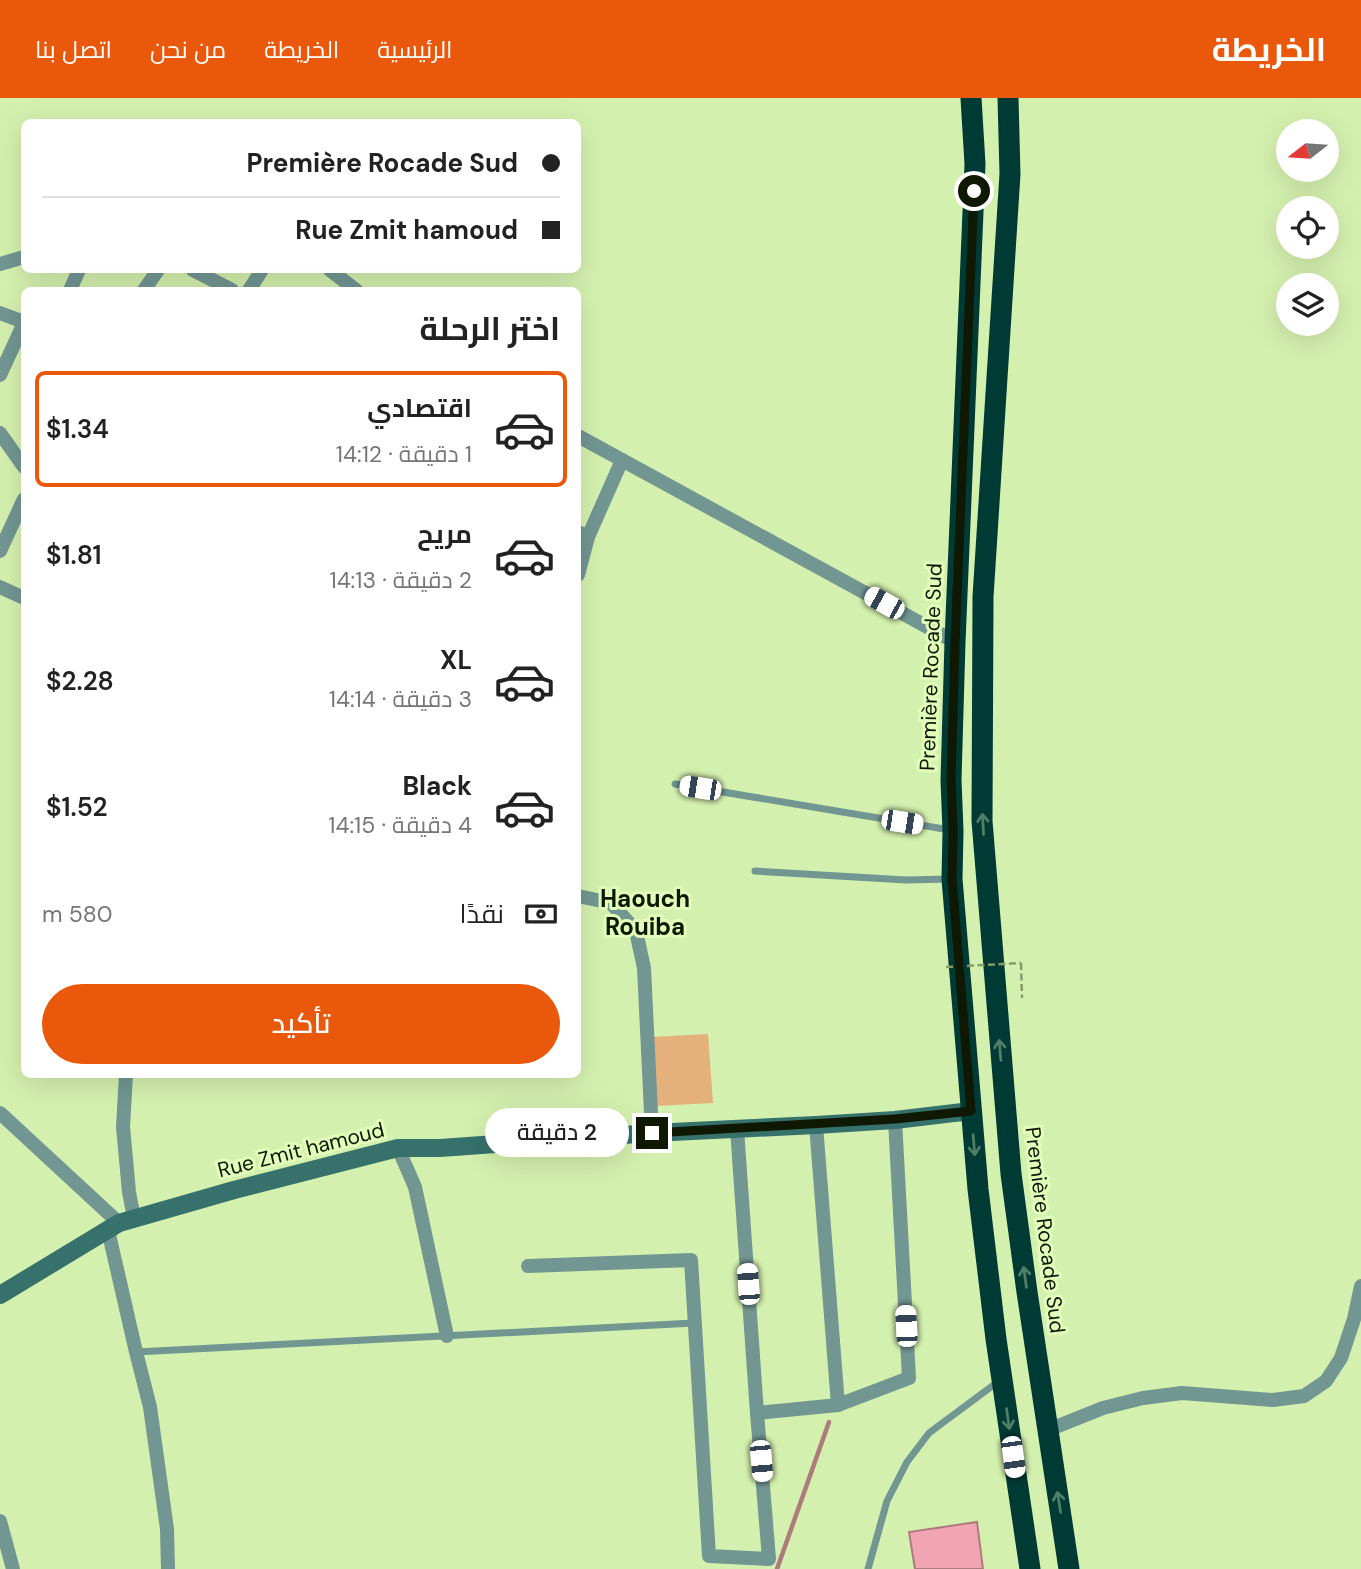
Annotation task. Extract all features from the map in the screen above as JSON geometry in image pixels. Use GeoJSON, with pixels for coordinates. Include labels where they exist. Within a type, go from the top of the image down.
{"type":"FeatureCollection","features":[{"type":"Feature","properties":{"kind":"highway","name":"Première Rocade Sud"},"geometry":{"type":"LineString","coordinates":[[971,98],[975,164],[955,642],[951,780],[952,879],[978,1189],[1030,1569]]}},
{"type":"Feature","properties":{"kind":"highway","name":"Première Rocade Sud"},"geometry":{"type":"LineString","coordinates":[[1008,98],[1010,174],[984,597],[982,821],[1011,1174],[1069,1569]]}},
{"type":"Feature","properties":{"kind":"street"},"geometry":{"type":"LineString","coordinates":[[0,265],[21,258]]}},
{"type":"Feature","properties":{"kind":"street"},"geometry":{"type":"LineString","coordinates":[[199,273],[226,287]]}},
{"type":"Feature","properties":{"kind":"street"},"geometry":{"type":"LineString","coordinates":[[334,273],[352,287]]}},
{"type":"Feature","properties":{"kind":"street"},"geometry":{"type":"LineString","coordinates":[[0,313],[21,321]]}},
{"type":"Feature","properties":{"kind":"street"},"geometry":{"type":"LineString","coordinates":[[0,375],[21,329]]}},
{"type":"Feature","properties":{"kind":"street"},"geometry":{"type":"LineString","coordinates":[[0,433],[21,463]]}},
{"type":"Feature","properties":{"kind":"street"},"geometry":{"type":"LineString","coordinates":[[581,438],[955,642]]}},
{"type":"Feature","properties":{"kind":"street"},"geometry":{"type":"LineString","coordinates":[[583,535],[622,460]]}},
{"type":"Feature","properties":{"kind":"street"},"geometry":{"type":"LineString","coordinates":[[0,551],[4,531],[21,504]]}},
{"type":"Feature","properties":{"kind":"street"},"geometry":{"type":"LineString","coordinates":[[0,587],[21,596]]}},
{"type":"Feature","properties":{"kind":"street"},"geometry":{"type":"LineString","coordinates":[[581,897],[611,902],[636,931],[643,968],[652,1133]]}},
{"type":"Feature","properties":{"kind":"street"},"geometry":{"type":"LineString","coordinates":[[126,1078],[123,1127],[129,1192],[120,1223],[136,1352],[150,1407],[167,1529],[168,1569]]}},
{"type":"Feature","properties":{"kind":"street","name":"Rue Zmit hamoud"},"geometry":{"type":"LineString","coordinates":[[0,1295],[120,1223],[234,1190],[398,1148],[440,1148],[816,1125],[971,1111]]}},
{"type":"Feature","properties":{"kind":"street"},"geometry":{"type":"LineString","coordinates":[[0,1113],[120,1223]]}},
{"type":"Feature","properties":{"kind":"street"},"geometry":{"type":"LineString","coordinates":[[757,1413],[838,1405],[909,1378],[895,1119]]}},
{"type":"Feature","properties":{"kind":"street"},"geometry":{"type":"LineString","coordinates":[[816,1125],[838,1405]]}},
{"type":"Feature","properties":{"kind":"street"},"geometry":{"type":"LineString","coordinates":[[528,1266],[691,1260],[709,1556],[769,1559],[737,1129]]}},
{"type":"Feature","properties":{"kind":"street"},"geometry":{"type":"LineString","coordinates":[[398,1148],[415,1188],[447,1336]]}},
{"type":"Feature","properties":{"kind":"street"},"geometry":{"type":"LineString","coordinates":[[1048,1430],[1103,1408],[1143,1398],[1182,1393],[1273,1399],[1304,1396],[1326,1381],[1341,1358],[1361,1286]]}},
{"type":"Feature","properties":{"kind":"street"},"geometry":{"type":"LineString","coordinates":[[0,1521],[13,1569]]}},
{"type":"Feature","properties":{"kind":"lane"},"geometry":{"type":"LineString","coordinates":[[675,784],[953,831]]}},
{"type":"Feature","properties":{"kind":"lane"},"geometry":{"type":"LineString","coordinates":[[755,871],[906,880],[952,879]]}},
{"type":"Feature","properties":{"kind":"lane"},"geometry":{"type":"LineString","coordinates":[[136,1352],[695,1323]]}},
{"type":"Feature","properties":{"kind":"lane"},"geometry":{"type":"LineString","coordinates":[[868,1569],[887,1501],[907,1462],[929,1433],[1002,1378]]}},
{"type":"Feature","properties":{"kind":"path"},"geometry":{"type":"LineString","coordinates":[[946,967],[1021,963],[1022,998]]}},
{"type":"Feature","properties":{"kind":"shaded area"},"geometry":{"type":"Polygon","coordinates":[[[708,1034],[713,1103],[655,1106],[651,1037],[708,1034]]]}},
{"type":"Feature","properties":{"kind":"shaded area"},"geometry":{"type":"Polygon","coordinates":[[[977,1522],[983,1569],[915,1569],[909,1532],[977,1522]]]}},
{"type":"Feature","properties":{"kind":"waterway"},"geometry":{"type":"LineString","coordinates":[[777,1569],[829,1422]]}},
{"type":"Feature","properties":{"kind":"district","name":"Haouch Rouiba"},"geometry":{"type":"Point","coordinates":[645,912]}},
{"type":"Feature","properties":{"kind":"route"},"geometry":{"type":"LineString","coordinates":[[652,1133],[895,1119],[971,1111],[952,879],[951,780],[974,191]]}}]}
